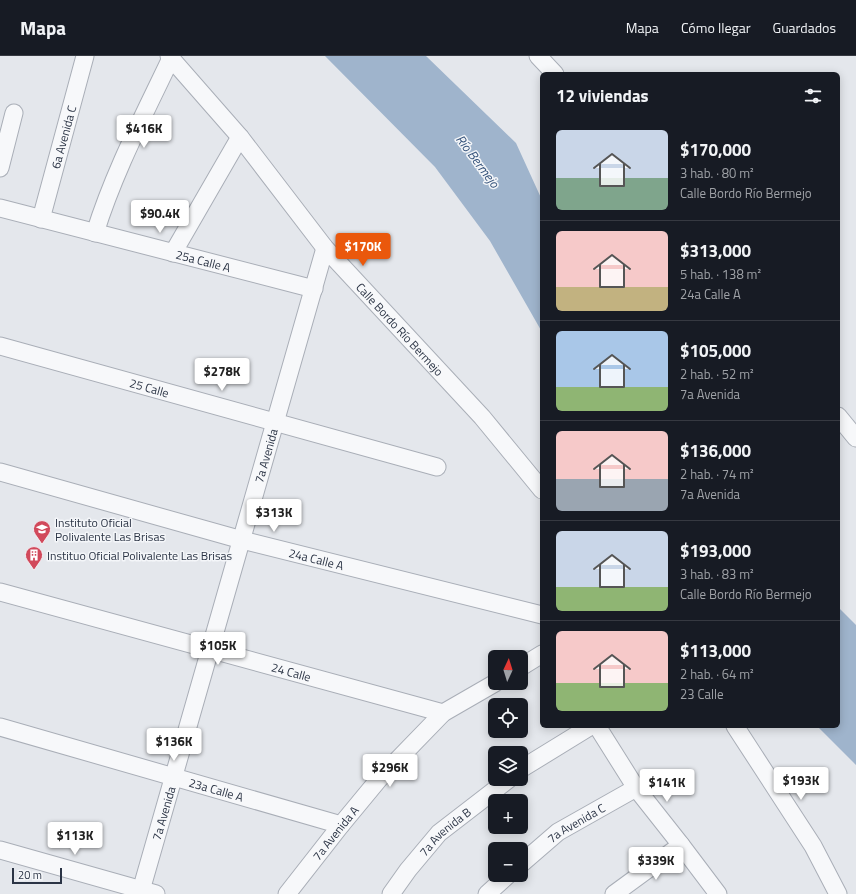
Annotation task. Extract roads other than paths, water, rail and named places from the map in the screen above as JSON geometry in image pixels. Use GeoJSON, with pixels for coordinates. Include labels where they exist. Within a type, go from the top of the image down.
{"type":"FeatureCollection","features":[{"type":"Feature","properties":{"kind":"street","name":"6a Avenida C"},"geometry":{"type":"LineString","coordinates":[[41,219],[85,56]]}},
{"type":"Feature","properties":{"kind":"street"},"geometry":{"type":"LineString","coordinates":[[538,56],[553,72]]}},
{"type":"Feature","properties":{"kind":"street"},"geometry":{"type":"LineString","coordinates":[[95,232],[111,186],[170,57]]}},
{"type":"Feature","properties":{"kind":"street","name":"Calle Bordo Río Bermejo"},"geometry":{"type":"LineString","coordinates":[[170,57],[240,137],[325,248],[482,417],[540,488]]}},
{"type":"Feature","properties":{"kind":"street"},"geometry":{"type":"LineString","coordinates":[[0,168],[14,113]]}},
{"type":"Feature","properties":{"kind":"street"},"geometry":{"type":"LineString","coordinates":[[173,253],[240,137]]}},
{"type":"Feature","properties":{"kind":"street","name":"25a Calle A"},"geometry":{"type":"LineString","coordinates":[[0,208],[314,288]]}},
{"type":"Feature","properties":{"kind":"street","name":"7a Avenida"},"geometry":{"type":"LineString","coordinates":[[146,893],[174,777],[325,248]]}},
{"type":"Feature","properties":{"kind":"street","name":"25 Calle"},"geometry":{"type":"LineString","coordinates":[[0,346],[437,466]]}},
{"type":"Feature","properties":{"kind":"street"},"geometry":{"type":"LineString","coordinates":[[840,418],[856,438]]}},
{"type":"Feature","properties":{"kind":"street","name":"24a Calle A"},"geometry":{"type":"LineString","coordinates":[[0,472],[242,540],[540,614]]}},
{"type":"Feature","properties":{"kind":"street","name":"24 Calle"},"geometry":{"type":"LineString","coordinates":[[0,592],[443,713]]}},
{"type":"Feature","properties":{"kind":"street"},"geometry":{"type":"LineString","coordinates":[[528,663],[540,655]]}},
{"type":"Feature","properties":{"kind":"street","name":"7a Avenida A"},"geometry":{"type":"LineString","coordinates":[[287,894],[379,779],[443,713],[488,687]]}},
{"type":"Feature","properties":{"kind":"street","name":"23a Calle A"},"geometry":{"type":"LineString","coordinates":[[0,727],[341,825]]}},
{"type":"Feature","properties":{"kind":"street"},"geometry":{"type":"LineString","coordinates":[[528,766],[588,728]]}},
{"type":"Feature","properties":{"kind":"street"},"geometry":{"type":"LineString","coordinates":[[598,728],[636,788],[718,894]]}},
{"type":"Feature","properties":{"kind":"street"},"geometry":{"type":"LineString","coordinates":[[736,728],[813,846],[838,894]]}},
{"type":"Feature","properties":{"kind":"street","name":"7a Avenida B"},"geometry":{"type":"LineString","coordinates":[[391,894],[408,870],[439,833],[500,786]]}},
{"type":"Feature","properties":{"kind":"street","name":"7a Avenida C"},"geometry":{"type":"LineString","coordinates":[[528,858],[558,832],[636,788]]}},
{"type":"Feature","properties":{"kind":"street"},"geometry":{"type":"LineString","coordinates":[[614,894],[681,845]]}},
{"type":"Feature","properties":{"kind":"street"},"geometry":{"type":"LineString","coordinates":[[0,850],[146,893]]}},
{"type":"Feature","properties":{"kind":"street"},"geometry":{"type":"LineString","coordinates":[[487,894],[500,882]]}},
{"type":"Feature","properties":{"kind":"water","name":"Río Bermejo"},"geometry":{"type":"Polygon","coordinates":[[[325,56],[426,56],[516,143],[540,196],[540,328],[490,241],[435,167],[325,56]]]}},
{"type":"Feature","properties":{"kind":"water"},"geometry":{"type":"Polygon","coordinates":[[[840,609],[856,625],[856,765],[819,728],[840,728],[840,609]]]}},
{"type":"Feature","properties":{"kind":"place","name":"Instituto Oficial Polivalente Las Brisas"},"geometry":{"type":"Point","coordinates":[42,544]}},
{"type":"Feature","properties":{"kind":"place","name":"Instituo Oficial Polivalente Las Brisas"},"geometry":{"type":"Point","coordinates":[34,570]}}]}
